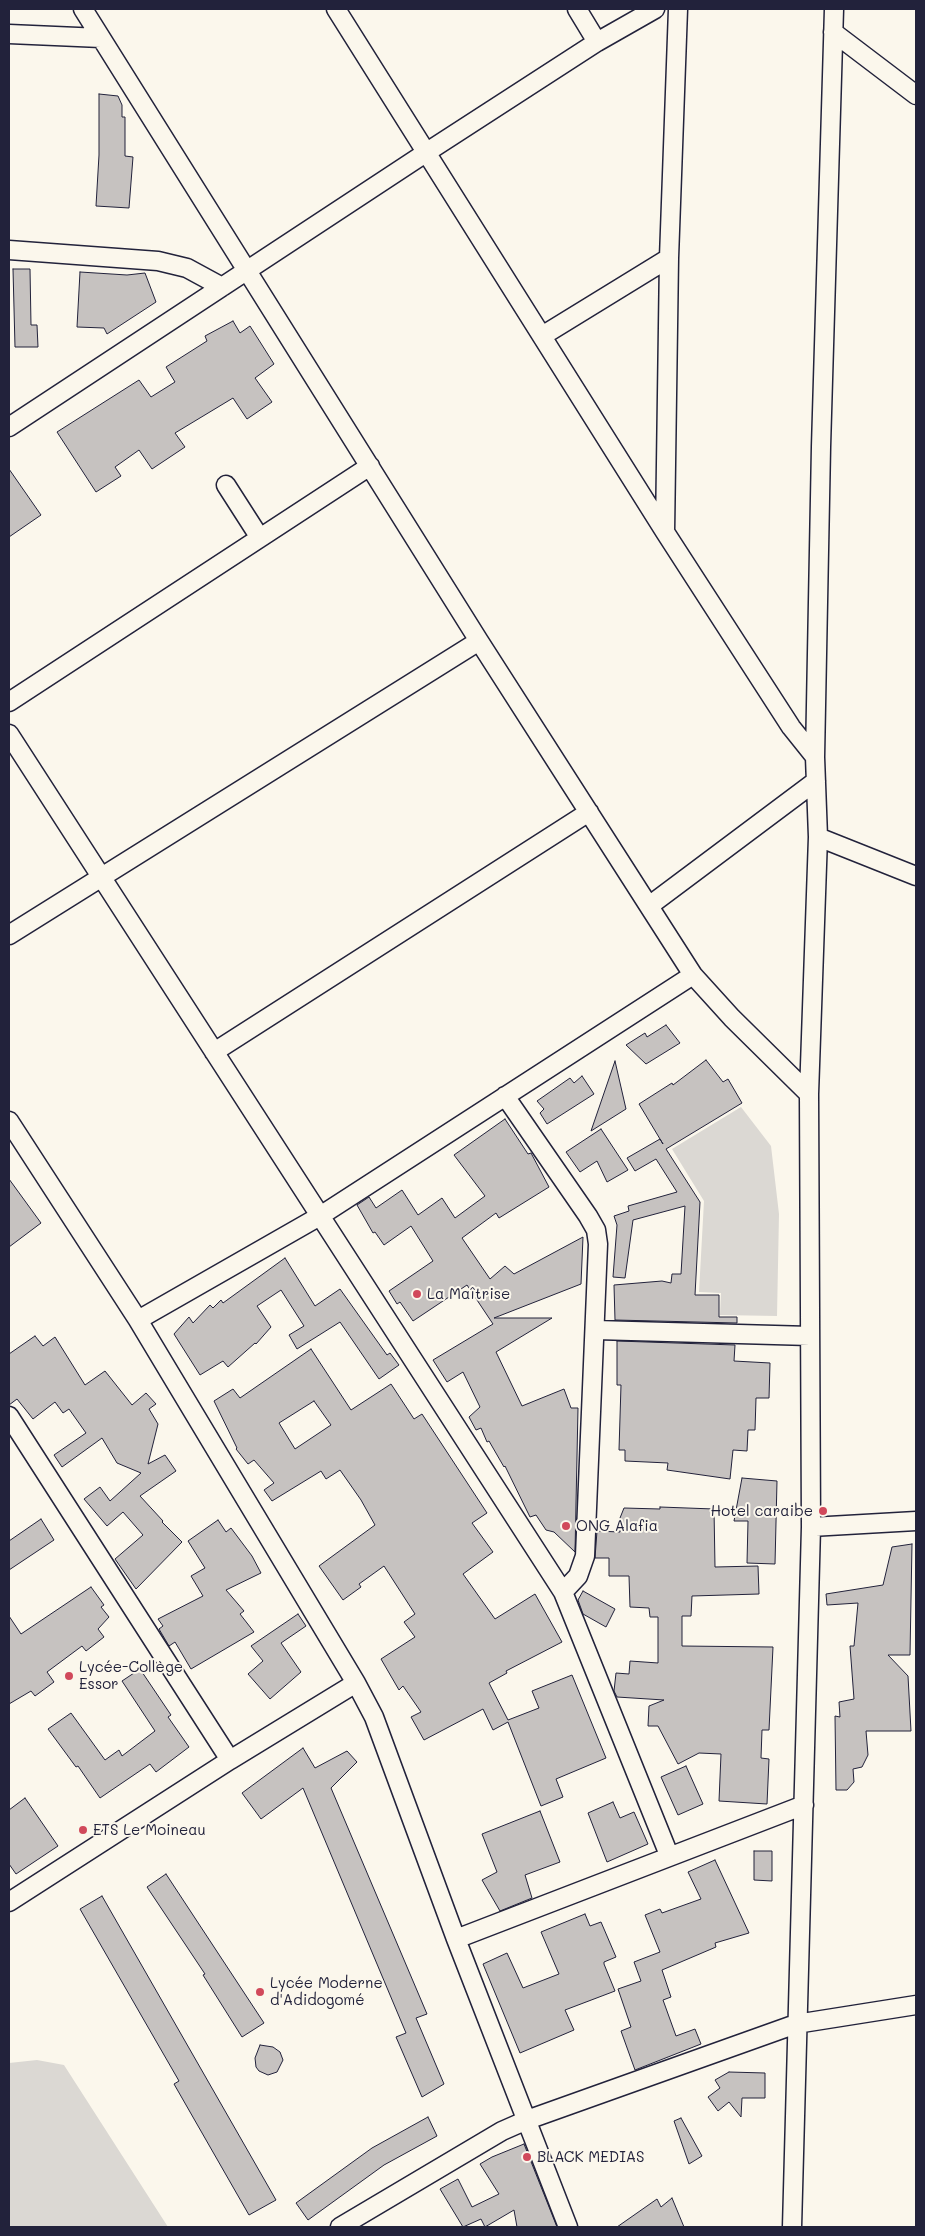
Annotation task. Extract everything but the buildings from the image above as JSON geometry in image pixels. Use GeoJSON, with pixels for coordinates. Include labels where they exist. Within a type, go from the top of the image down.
{"type":"FeatureCollection","features":[{"type":"Feature","properties":{"kind":"street"},"geometry":{"type":"LineString","coordinates":[[83,9],[479,641],[694,975],[732,1018],[809,1094]]}},
{"type":"Feature","properties":{"kind":"street"},"geometry":{"type":"LineString","coordinates":[[336,9],[665,532],[791,726],[815,757]]}},
{"type":"Feature","properties":{"kind":"street"},"geometry":{"type":"LineString","coordinates":[[577,9],[597,42]]}},
{"type":"Feature","properties":{"kind":"street"},"geometry":{"type":"LineString","coordinates":[[9,427],[597,42],[655,9]]}},
{"type":"Feature","properties":{"kind":"street"},"geometry":{"type":"LineString","coordinates":[[665,532],[669,258],[678,9]]}},
{"type":"Feature","properties":{"kind":"street"},"geometry":{"type":"LineString","coordinates":[[792,2227],[796,2024],[811,1527],[809,1094],[818,838],[815,757],[821,456],[834,9]]}},
{"type":"Feature","properties":{"kind":"street"},"geometry":{"type":"LineString","coordinates":[[833,32],[916,94]]}},
{"type":"Feature","properties":{"kind":"street"},"geometry":{"type":"LineString","coordinates":[[9,34],[101,38]]}},
{"type":"Feature","properties":{"kind":"street"},"geometry":{"type":"LineString","coordinates":[[9,250],[158,261],[187,268],[222,286]]}},
{"type":"Feature","properties":{"kind":"street"},"geometry":{"type":"LineString","coordinates":[[542,336],[669,258]]}},
{"type":"Feature","properties":{"kind":"street"},"geometry":{"type":"LineString","coordinates":[[9,702],[370,466]]}},
{"type":"Feature","properties":{"kind":"street"},"geometry":{"type":"LineString","coordinates":[[226,485],[260,538]]}},
{"type":"Feature","properties":{"kind":"street"},"geometry":{"type":"LineString","coordinates":[[9,935],[479,641]]}},
{"type":"Feature","properties":{"kind":"street"},"geometry":{"type":"LineString","coordinates":[[9,734],[564,1592],[669,1855]]}},
{"type":"Feature","properties":{"kind":"street"},"geometry":{"type":"LineString","coordinates":[[649,906],[816,781]]}},
{"type":"Feature","properties":{"kind":"street"},"geometry":{"type":"LineString","coordinates":[[214,1052],[589,812]]}},
{"type":"Feature","properties":{"kind":"street"},"geometry":{"type":"LineString","coordinates":[[818,838],[916,876]]}},
{"type":"Feature","properties":{"kind":"street"},"geometry":{"type":"LineString","coordinates":[[138,1320],[320,1216],[694,975]]}},
{"type":"Feature","properties":{"kind":"street"},"geometry":{"type":"LineString","coordinates":[[505,1096],[596,1230],[598,1244],[596,1330],[585,1556],[578,1576],[564,1592]]}},
{"type":"Feature","properties":{"kind":"street"},"geometry":{"type":"LineString","coordinates":[[9,1120],[138,1320],[356,1683],[374,1717],[456,1939],[568,2227]]}},
{"type":"Feature","properties":{"kind":"street"},"geometry":{"type":"LineString","coordinates":[[596,1330],[810,1336]]}},
{"type":"Feature","properties":{"kind":"street"},"geometry":{"type":"LineString","coordinates":[[9,1416],[230,1760]]}},
{"type":"Feature","properties":{"kind":"street"},"geometry":{"type":"LineString","coordinates":[[811,1527],[916,1521]]}},
{"type":"Feature","properties":{"kind":"street"},"geometry":{"type":"LineString","coordinates":[[10,1898],[356,1683]]}},
{"type":"Feature","properties":{"kind":"street"},"geometry":{"type":"LineString","coordinates":[[456,1939],[669,1855],[804,1805]]}},
{"type":"Feature","properties":{"kind":"street"},"geometry":{"type":"LineString","coordinates":[[340,2227],[502,2131],[527,2120],[796,2024],[916,2004]]}},
{"type":"Feature","properties":{"kind":"shaded area"},"geometry":{"type":"Polygon","coordinates":[[[741,1107],[771,1146],[779,1214],[777,1316],[720,1315],[721,1293],[699,1292],[704,1201],[672,1149],[741,1107]]]}},
{"type":"Feature","properties":{"kind":"shaded area"},"geometry":{"type":"Polygon","coordinates":[[[37,2060],[64,2065],[168,2227],[9,2227],[9,2063],[37,2060]]]}},
{"type":"Feature","properties":{"kind":"place","name":"La Maîtrise"},"geometry":{"type":"Point","coordinates":[417,1294]}},
{"type":"Feature","properties":{"kind":"place","name":"Hotel caraibe"},"geometry":{"type":"Point","coordinates":[823,1511]}},
{"type":"Feature","properties":{"kind":"place","name":"ONG Alafia"},"geometry":{"type":"Point","coordinates":[566,1526]}},
{"type":"Feature","properties":{"kind":"place","name":"Lycée-Collège Essor"},"geometry":{"type":"Point","coordinates":[69,1676]}},
{"type":"Feature","properties":{"kind":"place","name":"ETS Le Moineau"},"geometry":{"type":"Point","coordinates":[83,1830]}},
{"type":"Feature","properties":{"kind":"place","name":"Lycée Moderne d'Adidogomé"},"geometry":{"type":"Point","coordinates":[260,1992]}},
{"type":"Feature","properties":{"kind":"place","name":"BLACK MEDIAS"},"geometry":{"type":"Point","coordinates":[527,2157]}}]}
